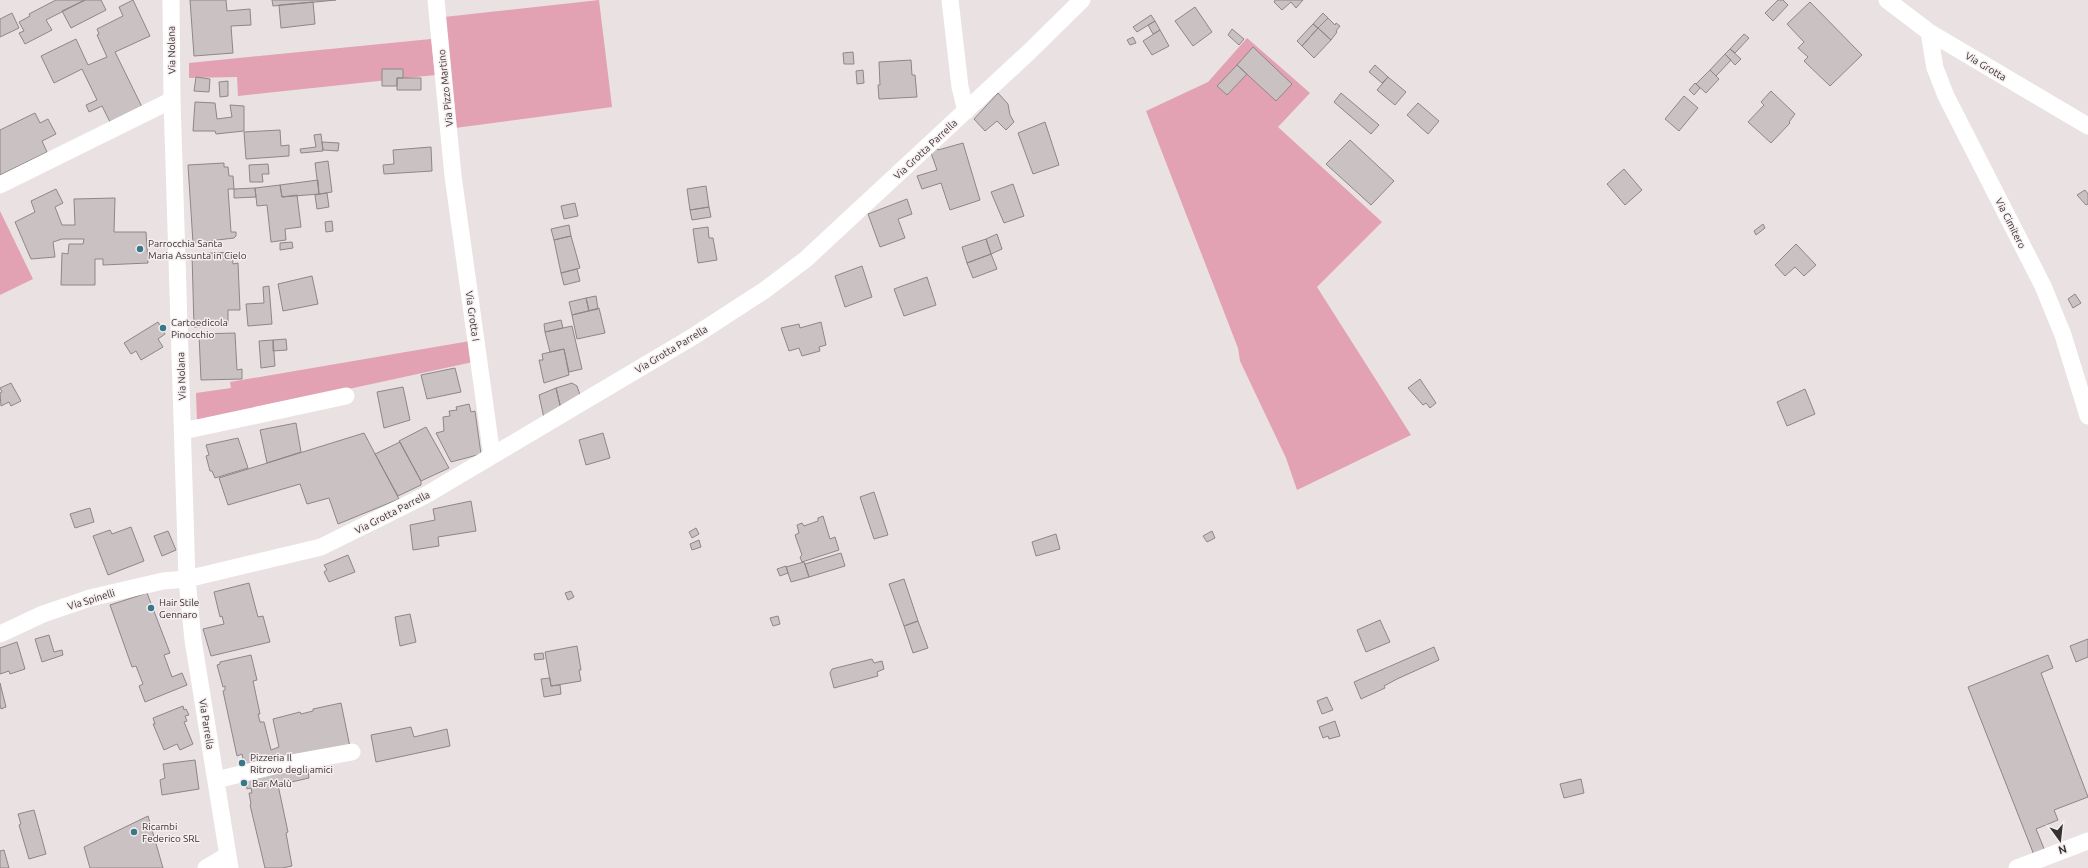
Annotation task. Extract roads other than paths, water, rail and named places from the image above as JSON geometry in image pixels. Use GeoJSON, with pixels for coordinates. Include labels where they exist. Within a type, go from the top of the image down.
{"type":"FeatureCollection","features":[{"type":"Feature","properties":{"kind":"street","name":"Via Nolana"},"geometry":{"type":"LineString","coordinates":[[171,0],[172,100],[187,579]]}},
{"type":"Feature","properties":{"kind":"street","name":"Via Pizzo Martino"},"geometry":{"type":"LineString","coordinates":[[436,0],[453,176]]}},
{"type":"Feature","properties":{"kind":"street"},"geometry":{"type":"LineString","coordinates":[[950,0],[960,87],[966,111]]}},
{"type":"Feature","properties":{"kind":"street","name":"Via Grotta Parrella"},"geometry":{"type":"LineString","coordinates":[[187,579],[321,547],[426,495],[694,336],[765,290],[806,259],[966,111],[1082,0]]}},
{"type":"Feature","properties":{"kind":"street","name":"Via Grotta"},"geometry":{"type":"LineString","coordinates":[[1887,0],[1929,32],[2088,126]]}},
{"type":"Feature","properties":{"kind":"street","name":"Via Cimitero"},"geometry":{"type":"LineString","coordinates":[[1929,32],[1935,68],[1946,96],[2043,286],[2062,335],[2088,416]]}},
{"type":"Feature","properties":{"kind":"street"},"geometry":{"type":"LineString","coordinates":[[0,185],[172,100]]}},
{"type":"Feature","properties":{"kind":"street","name":"Via Grotta I"},"geometry":{"type":"LineString","coordinates":[[453,176],[492,456]]}},
{"type":"Feature","properties":{"kind":"street"},"geometry":{"type":"LineString","coordinates":[[183,431],[346,396]]}},
{"type":"Feature","properties":{"kind":"street","name":"Via Spinelli"},"geometry":{"type":"LineString","coordinates":[[0,634],[43,614],[90,598],[163,581],[187,579]]}},
{"type":"Feature","properties":{"kind":"street","name":"Via Parrella"},"geometry":{"type":"LineString","coordinates":[[187,579],[193,640],[229,862]]}},
{"type":"Feature","properties":{"kind":"street"},"geometry":{"type":"LineString","coordinates":[[216,780],[274,766],[352,752]]}},
{"type":"Feature","properties":{"kind":"street"},"geometry":{"type":"LineString","coordinates":[[2017,868],[2088,841]]}},
{"type":"Feature","properties":{"kind":"street"},"geometry":{"type":"LineString","coordinates":[[206,868],[229,862]]}},
{"type":"Feature","properties":{"kind":"place","name":"Parrocchia Santa Maria Assunta in Cielo"},"geometry":{"type":"Point","coordinates":[140,249]}},
{"type":"Feature","properties":{"kind":"place","name":"Cartoedicola Pinocchio"},"geometry":{"type":"Point","coordinates":[163,328]}},
{"type":"Feature","properties":{"kind":"place","name":"Hair Stile Gennaro"},"geometry":{"type":"Point","coordinates":[151,608]}},
{"type":"Feature","properties":{"kind":"place","name":"Pizzeria Il Ritrovo degli amici"},"geometry":{"type":"Point","coordinates":[242,763]}},
{"type":"Feature","properties":{"kind":"place","name":"Bar Malù"},"geometry":{"type":"Point","coordinates":[244,783]}},
{"type":"Feature","properties":{"kind":"place","name":"Ricambi Federico SRL"},"geometry":{"type":"Point","coordinates":[134,832]}}]}
